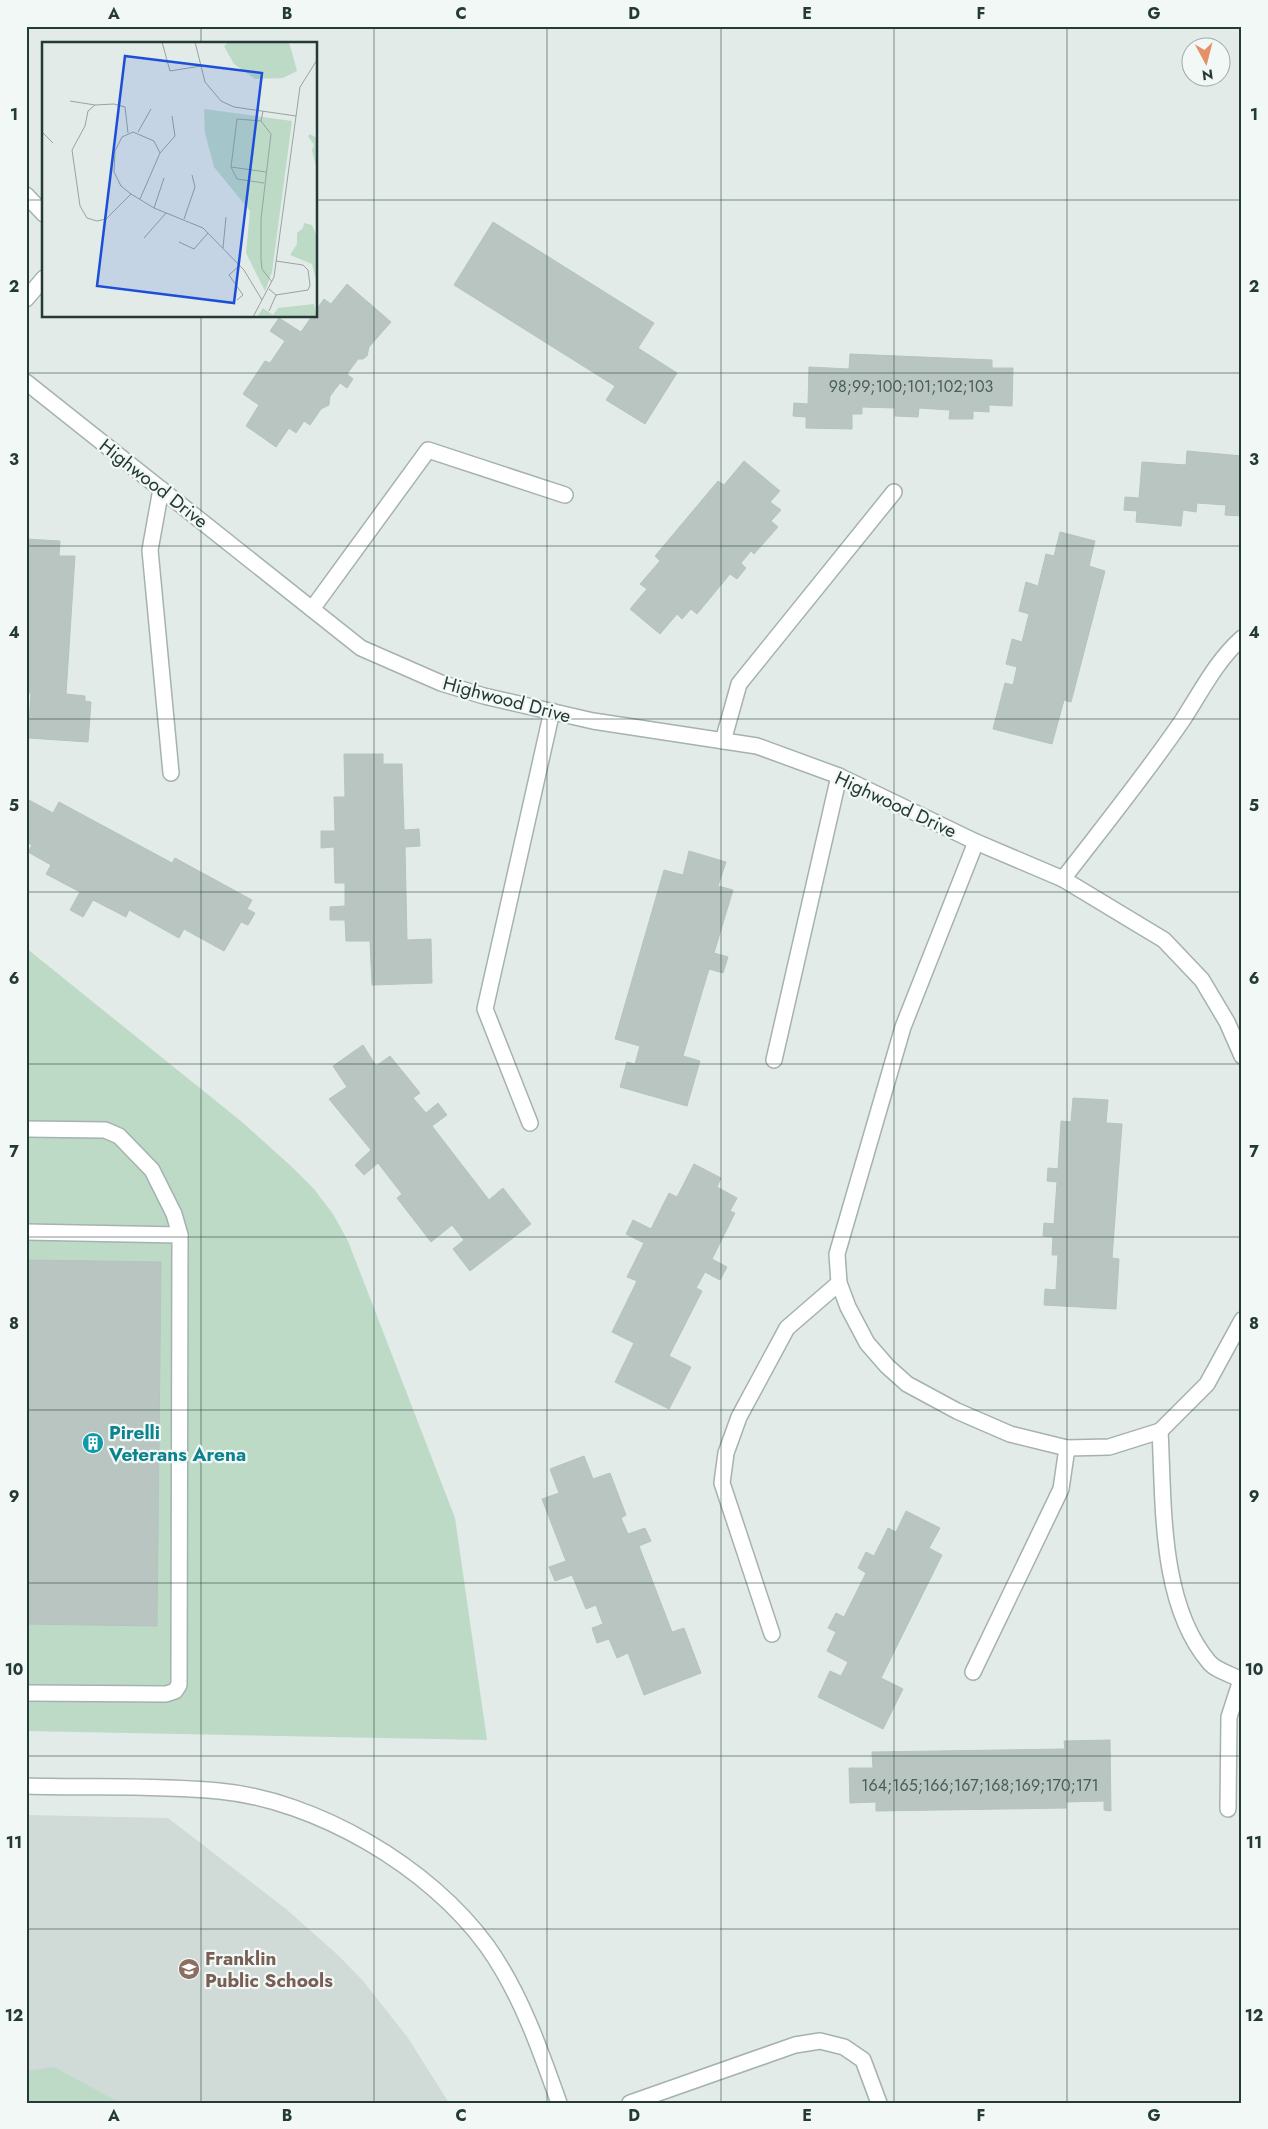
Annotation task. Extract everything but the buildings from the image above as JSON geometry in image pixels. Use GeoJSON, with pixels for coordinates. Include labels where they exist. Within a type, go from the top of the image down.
{"type":"FeatureCollection","features":[{"type":"Feature","properties":{"kind":"street"},"geometry":{"type":"LineString","coordinates":[[26,195],[42,212]]}},
{"type":"Feature","properties":{"kind":"street"},"geometry":{"type":"LineString","coordinates":[[26,299],[42,280]]}},
{"type":"Feature","properties":{"kind":"street","name":"Highwood Drive"},"geometry":{"type":"LineString","coordinates":[[26,382],[361,648],[441,683],[484,696],[593,721],[756,746],[839,776],[976,842],[1063,879],[1164,940],[1202,980],[1227,1022],[1242,1056]]}},
{"type":"Feature","properties":{"kind":"street"},"geometry":{"type":"LineString","coordinates":[[312,609],[428,450],[566,495]]}},
{"type":"Feature","properties":{"kind":"street"},"geometry":{"type":"LineString","coordinates":[[161,489],[150,550],[171,773]]}},
{"type":"Feature","properties":{"kind":"street"},"geometry":{"type":"LineString","coordinates":[[723,741],[739,684],[894,492]]}},
{"type":"Feature","properties":{"kind":"street"},"geometry":{"type":"LineString","coordinates":[[1063,879],[1182,720],[1208,678],[1232,646],[1242,638]]}},
{"type":"Feature","properties":{"kind":"street"},"geometry":{"type":"LineString","coordinates":[[530,1123],[485,1009],[552,711]]}},
{"type":"Feature","properties":{"kind":"street"},"geometry":{"type":"LineString","coordinates":[[774,1060],[839,776]]}},
{"type":"Feature","properties":{"kind":"street","name":"Highwood Drive"},"geometry":{"type":"LineString","coordinates":[[976,842],[903,1027],[837,1254],[839,1283],[848,1307],[867,1343],[906,1384],[957,1411],[1010,1434],[1067,1448],[1109,1446],[1160,1431],[1207,1384],[1242,1320]]}},
{"type":"Feature","properties":{"kind":"street"},"geometry":{"type":"LineString","coordinates":[[26,1129],[105,1130],[119,1136],[152,1170],[174,1214],[180,1235],[179,1685],[174,1692],[166,1694],[26,1693]]}},
{"type":"Feature","properties":{"kind":"street"},"geometry":{"type":"LineString","coordinates":[[26,1232],[180,1235]]}},
{"type":"Feature","properties":{"kind":"street"},"geometry":{"type":"LineString","coordinates":[[772,1634],[722,1483],[726,1453],[739,1417],[787,1328],[839,1283]]}},
{"type":"Feature","properties":{"kind":"street"},"geometry":{"type":"LineString","coordinates":[[1160,1431],[1167,1542],[1170,1570],[1178,1603],[1193,1639],[1210,1663],[1242,1680],[1228,1717],[1228,1810]]}},
{"type":"Feature","properties":{"kind":"street"},"geometry":{"type":"LineString","coordinates":[[973,1672],[1061,1489],[1067,1448]]}},
{"type":"Feature","properties":{"kind":"street"},"geometry":{"type":"LineString","coordinates":[[26,1786],[220,1791],[295,1809],[341,1828],[374,1846],[411,1871],[450,1902],[487,1946],[512,1986],[533,2033],[559,2103]]}},
{"type":"Feature","properties":{"kind":"street"},"geometry":{"type":"LineString","coordinates":[[630,2103],[795,2045],[820,2041],[844,2047],[863,2060],[879,2103]]}},
{"type":"Feature","properties":{"kind":"shaded area","name":"Franklin Public Schools"},"geometry":{"type":"Polygon","coordinates":[[[26,1815],[168,1818],[286,1909],[339,1956],[364,1982],[408,2038],[449,2103],[26,2103],[26,1815]]]}},
{"type":"Feature","properties":{"kind":"green space"},"geometry":{"type":"Polygon","coordinates":[[[26,948],[242,1122],[314,1189],[333,1214],[348,1241],[455,1518],[487,1740],[26,1731],[26,948]]]}},
{"type":"Feature","properties":{"kind":"green space"},"geometry":{"type":"Polygon","coordinates":[[[54,2067],[120,2103],[26,2103],[26,2071],[54,2067]]]}},
{"type":"Feature","properties":{"kind":"place","name":"Pirelli Veterans Arena"},"geometry":{"type":"Point","coordinates":[93,1443]}},
{"type":"Feature","properties":{"kind":"place","name":"Franklin Public Schools"},"geometry":{"type":"Point","coordinates":[189,1969]}}]}
